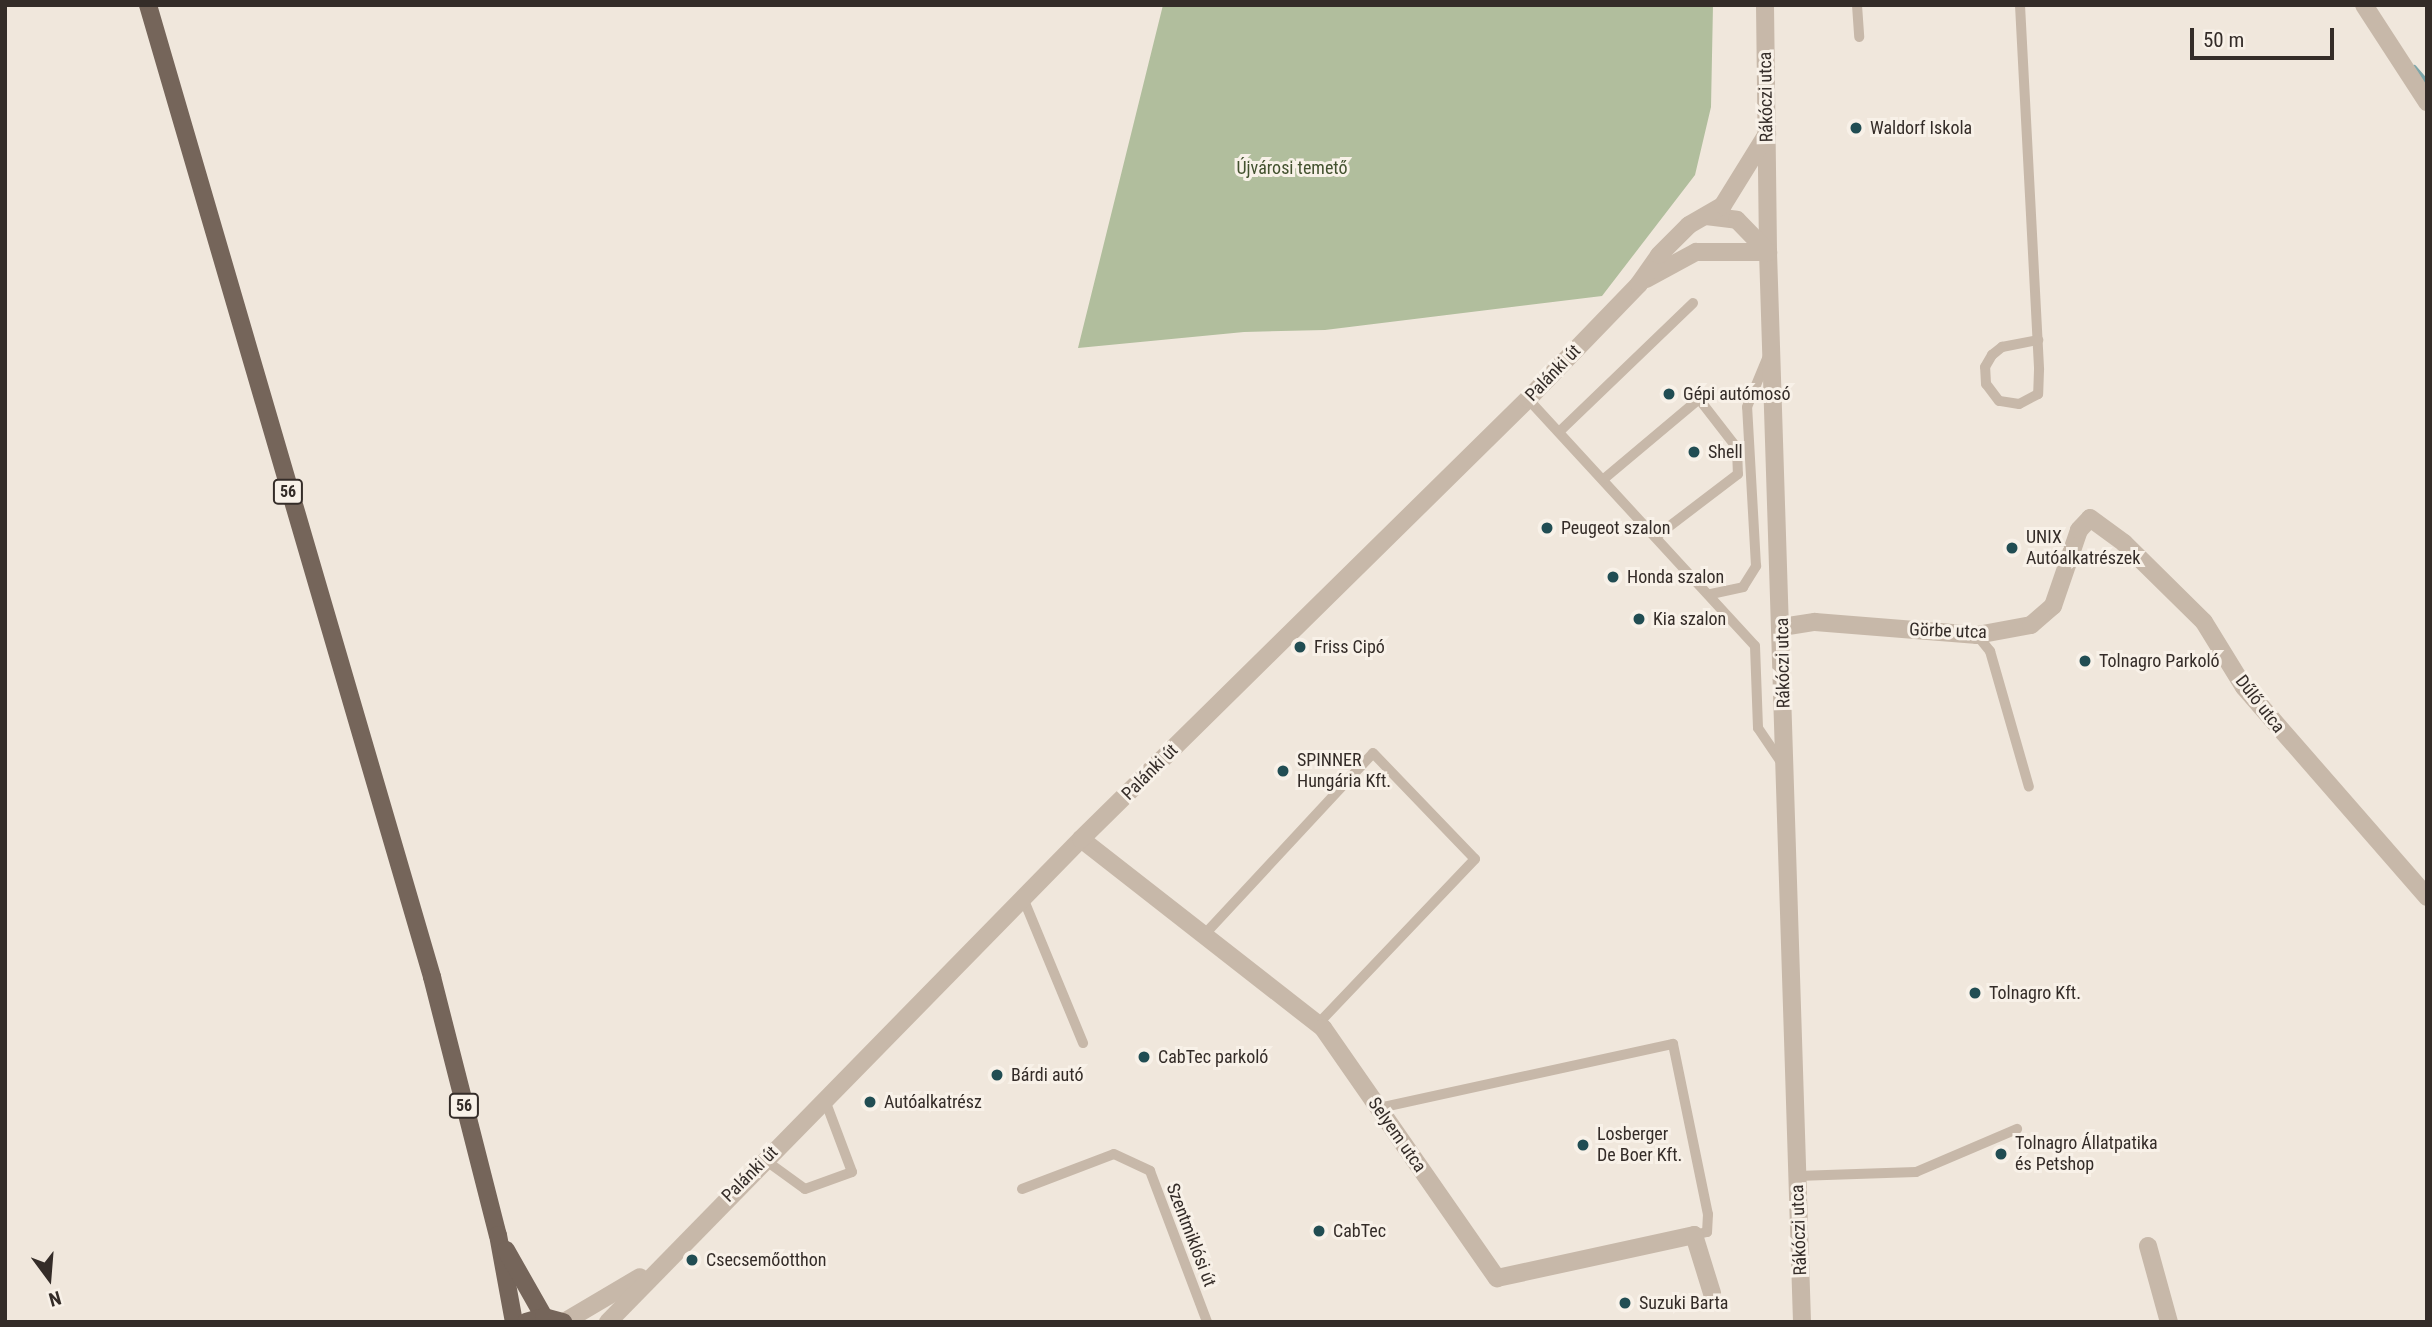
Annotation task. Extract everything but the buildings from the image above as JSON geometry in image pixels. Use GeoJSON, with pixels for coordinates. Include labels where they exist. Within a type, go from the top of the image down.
{"type":"FeatureCollection","features":[{"type":"Feature","properties":{"kind":"main road","name":"56"},"geometry":{"type":"LineString","coordinates":[[148,5],[432,977],[498,1235],[514,1322]]}},
{"type":"Feature","properties":{"kind":"main road","name":"56"},"geometry":{"type":"LineString","coordinates":[[498,1235],[535,1320],[564,1322]]}},
{"type":"Feature","properties":{"kind":"street","name":"Rákóczi utca"},"geometry":{"type":"LineString","coordinates":[[1765,5],[1768,252],[1802,1322]]}},
{"type":"Feature","properties":{"kind":"street"},"geometry":{"type":"LineString","coordinates":[[2364,5],[2427,102]]}},
{"type":"Feature","properties":{"kind":"street","name":"Palánki út"},"geometry":{"type":"LineString","coordinates":[[608,1322],[1081,839],[1528,400],[1639,284],[1659,255],[1689,225],[1706,216],[1735,190],[1767,134]]}},
{"type":"Feature","properties":{"kind":"street"},"geometry":{"type":"LineString","coordinates":[[1706,216],[1737,220],[1768,252]]}},
{"type":"Feature","properties":{"kind":"street","name":"Palánki út"},"geometry":{"type":"LineString","coordinates":[[1639,284],[1696,252],[1768,252]]}},
{"type":"Feature","properties":{"kind":"street","name":"Görbe utca"},"geometry":{"type":"LineString","coordinates":[[1782,627],[1815,622],[1978,635],[2031,625],[2053,607],[2079,530],[2090,518]]}},
{"type":"Feature","properties":{"kind":"street","name":"Dűlő utca"},"geometry":{"type":"LineString","coordinates":[[2090,518],[2124,543],[2204,622],[2244,687],[2427,897]]}},
{"type":"Feature","properties":{"kind":"street","name":"Selyem utca"},"geometry":{"type":"LineString","coordinates":[[1081,839],[1318,1024],[1497,1278],[1694,1235]]}},
{"type":"Feature","properties":{"kind":"street"},"geometry":{"type":"LineString","coordinates":[[1694,1235],[1712,1293]]}},
{"type":"Feature","properties":{"kind":"street"},"geometry":{"type":"LineString","coordinates":[[2148,1247],[2169,1322]]}},
{"type":"Feature","properties":{"kind":"street","name":"Palánki út"},"geometry":{"type":"LineString","coordinates":[[564,1322],[593,1309],[664,1262]]}},
{"type":"Feature","properties":{"kind":"lane"},"geometry":{"type":"LineString","coordinates":[[1857,5],[1859,37]]}},
{"type":"Feature","properties":{"kind":"lane"},"geometry":{"type":"LineString","coordinates":[[2020,5],[2038,341],[2038,394],[2019,404],[1999,401],[1986,384],[1985,368],[1992,355],[2002,347],[2038,341]]}},
{"type":"Feature","properties":{"kind":"lane"},"geometry":{"type":"LineString","coordinates":[[1559,432],[1693,303]]}},
{"type":"Feature","properties":{"kind":"lane"},"geometry":{"type":"LineString","coordinates":[[1711,594],[1743,587],[1756,566],[1747,407],[1772,345]]}},
{"type":"Feature","properties":{"kind":"lane"},"geometry":{"type":"LineString","coordinates":[[1605,478],[1699,399],[1737,448],[1738,474],[1658,536]]}},
{"type":"Feature","properties":{"kind":"lane"},"geometry":{"type":"LineString","coordinates":[[1528,400],[1605,478],[1755,646],[1758,729],[1786,768]]}},
{"type":"Feature","properties":{"kind":"lane"},"geometry":{"type":"LineString","coordinates":[[1978,635],[1990,651],[2029,787]]}},
{"type":"Feature","properties":{"kind":"lane"},"geometry":{"type":"LineString","coordinates":[[1204,935],[1373,753],[1475,859],[1318,1024]]}},
{"type":"Feature","properties":{"kind":"lane"},"geometry":{"type":"LineString","coordinates":[[1023,898],[1083,1043]]}},
{"type":"Feature","properties":{"kind":"lane"},"geometry":{"type":"LineString","coordinates":[[1379,1108],[1673,1044],[1708,1214],[1707,1232],[1694,1235]]}},
{"type":"Feature","properties":{"kind":"lane"},"geometry":{"type":"LineString","coordinates":[[764,1160],[805,1189],[852,1172],[825,1099]]}},
{"type":"Feature","properties":{"kind":"lane"},"geometry":{"type":"LineString","coordinates":[[1797,1176],[1916,1172],[2017,1129]]}},
{"type":"Feature","properties":{"kind":"lane","name":"Szentmiklósi út"},"geometry":{"type":"LineString","coordinates":[[1023,1189],[1114,1154],[1150,1171],[1208,1322]]}},
{"type":"Feature","properties":{"kind":"green space","name":"Újvárosi temető"},"geometry":{"type":"Polygon","coordinates":[[[1163,5],[1713,5],[1711,107],[1695,175],[1602,296],[1325,330],[1244,332],[1078,348],[1163,5]]]}},
{"type":"Feature","properties":{"kind":"waterway"},"geometry":{"type":"LineString","coordinates":[[2414,68],[2427,83]]}},
{"type":"Feature","properties":{"kind":"place","name":"Waldorf Iskola"},"geometry":{"type":"Point","coordinates":[1856,128]}},
{"type":"Feature","properties":{"kind":"place","name":"Gépi autómosó"},"geometry":{"type":"Point","coordinates":[1669,394]}},
{"type":"Feature","properties":{"kind":"place","name":"Shell"},"geometry":{"type":"Point","coordinates":[1694,452]}},
{"type":"Feature","properties":{"kind":"place","name":"Peugeot szalon"},"geometry":{"type":"Point","coordinates":[1547,528]}},
{"type":"Feature","properties":{"kind":"place","name":"UNIX Autóalkatrészek"},"geometry":{"type":"Point","coordinates":[2012,548]}},
{"type":"Feature","properties":{"kind":"place","name":"Honda szalon"},"geometry":{"type":"Point","coordinates":[1613,577]}},
{"type":"Feature","properties":{"kind":"place","name":"Kia szalon"},"geometry":{"type":"Point","coordinates":[1639,619]}},
{"type":"Feature","properties":{"kind":"place","name":"Friss Cipó"},"geometry":{"type":"Point","coordinates":[1300,647]}},
{"type":"Feature","properties":{"kind":"place","name":"Tolnagro Parkoló"},"geometry":{"type":"Point","coordinates":[2085,661]}},
{"type":"Feature","properties":{"kind":"place","name":"SPINNER Hungária Kft."},"geometry":{"type":"Point","coordinates":[1283,771]}},
{"type":"Feature","properties":{"kind":"place","name":"Tolnagro Kft."},"geometry":{"type":"Point","coordinates":[1975,993]}},
{"type":"Feature","properties":{"kind":"place","name":"CabTec parkoló"},"geometry":{"type":"Point","coordinates":[1144,1057]}},
{"type":"Feature","properties":{"kind":"place","name":"Bárdi autó"},"geometry":{"type":"Point","coordinates":[997,1075]}},
{"type":"Feature","properties":{"kind":"place","name":"Autóalkatrész"},"geometry":{"type":"Point","coordinates":[870,1102]}},
{"type":"Feature","properties":{"kind":"place","name":"Losberger De Boer Kft."},"geometry":{"type":"Point","coordinates":[1583,1145]}},
{"type":"Feature","properties":{"kind":"place","name":"Tolnagro Állatpatika és Petshop"},"geometry":{"type":"Point","coordinates":[2001,1154]}},
{"type":"Feature","properties":{"kind":"place","name":"CabTec"},"geometry":{"type":"Point","coordinates":[1319,1231]}},
{"type":"Feature","properties":{"kind":"place","name":"Csecsemőotthon"},"geometry":{"type":"Point","coordinates":[692,1260]}},
{"type":"Feature","properties":{"kind":"place","name":"Suzuki Barta"},"geometry":{"type":"Point","coordinates":[1625,1303]}}]}
